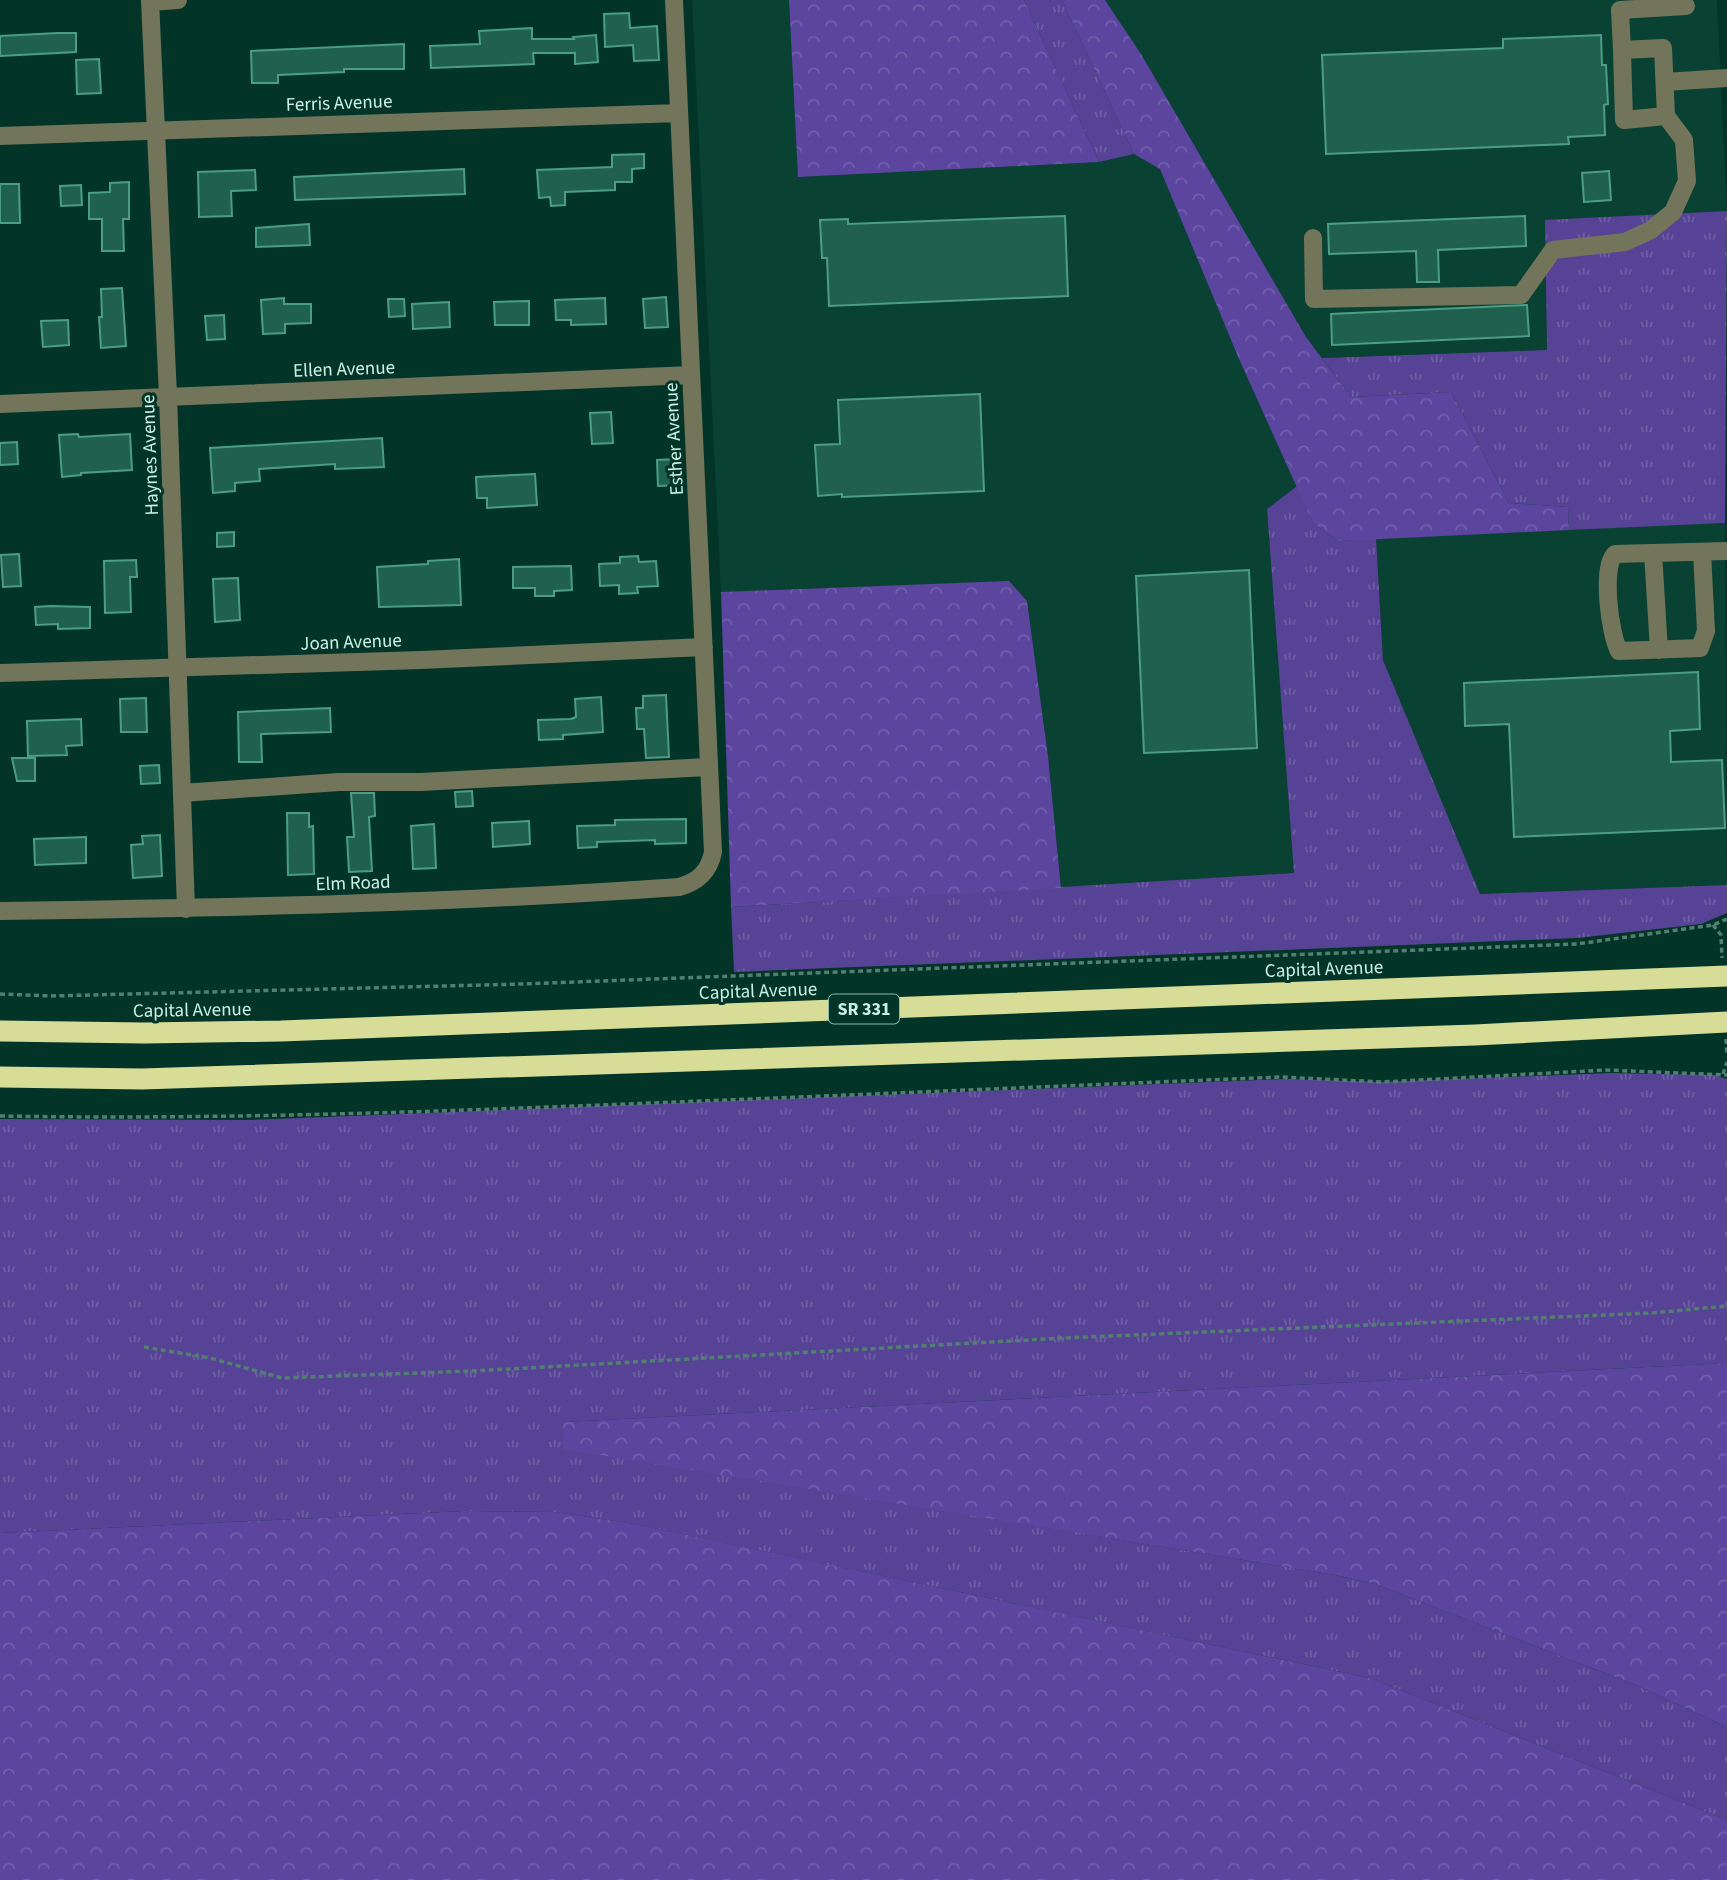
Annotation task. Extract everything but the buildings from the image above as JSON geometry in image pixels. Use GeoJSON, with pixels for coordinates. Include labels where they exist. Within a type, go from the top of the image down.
{"type":"FeatureCollection","features":[{"type":"Feature","properties":{"kind":"highway","name":"Capital Avenue"},"geometry":{"type":"LineString","coordinates":[[0,1031],[144,1033],[309,1030],[1727,975]]}},
{"type":"Feature","properties":{"kind":"highway"},"geometry":{"type":"LineString","coordinates":[[0,1077],[142,1079],[1447,1036],[1727,1022]]}},
{"type":"Feature","properties":{"kind":"street"},"geometry":{"type":"LineString","coordinates":[[150,1],[178,0]]}},
{"type":"Feature","properties":{"kind":"street","name":"Esther Avenue"},"geometry":{"type":"LineString","coordinates":[[674,0],[713,852],[704,874]]}},
{"type":"Feature","properties":{"kind":"street","name":"Haynes Avenue"},"geometry":{"type":"LineString","coordinates":[[150,1],[168,396],[186,909]]}},
{"type":"Feature","properties":{"kind":"street"},"geometry":{"type":"LineString","coordinates":[[1666,116],[1624,120],[1620,10],[1686,6]]}},
{"type":"Feature","properties":{"kind":"street"},"geometry":{"type":"LineString","coordinates":[[1313,238],[1314,299],[1521,295],[1553,250],[1625,242],[1651,230],[1672,212],[1687,181],[1684,140],[1666,116],[1663,48],[1622,50]]}},
{"type":"Feature","properties":{"kind":"street"},"geometry":{"type":"LineString","coordinates":[[1665,82],[1727,78]]}},
{"type":"Feature","properties":{"kind":"street","name":"Ferris Avenue"},"geometry":{"type":"LineString","coordinates":[[0,136],[679,113]]}},
{"type":"Feature","properties":{"kind":"street","name":"Ellen Avenue"},"geometry":{"type":"LineString","coordinates":[[0,404],[691,375]]}},
{"type":"Feature","properties":{"kind":"street"},"geometry":{"type":"LineString","coordinates":[[1702,552],[1706,631],[1700,648],[1619,651],[1613,641],[1607,571],[1610,558],[1615,554],[1727,551]]}},
{"type":"Feature","properties":{"kind":"street"},"geometry":{"type":"LineString","coordinates":[[1653,553],[1659,650]]}},
{"type":"Feature","properties":{"kind":"street","name":"Joan Avenue"},"geometry":{"type":"LineString","coordinates":[[0,673],[421,660],[704,647]]}},
{"type":"Feature","properties":{"kind":"street"},"geometry":{"type":"LineString","coordinates":[[182,793],[339,782],[421,782],[708,767]]}},
{"type":"Feature","properties":{"kind":"street","name":"Elm Road"},"geometry":{"type":"LineString","coordinates":[[0,911],[186,909],[564,895],[679,887],[693,883],[704,874]]}},
{"type":"Feature","properties":{"kind":"path"},"geometry":{"type":"LineString","coordinates":[[0,994],[91,995],[522,984],[1577,944],[1713,925],[1727,919]]}},
{"type":"Feature","properties":{"kind":"path"},"geometry":{"type":"LineString","coordinates":[[0,1116],[251,1116],[499,1109],[1282,1077],[1382,1082],[1606,1070],[1725,1075],[1727,1062]]}},
{"type":"Feature","properties":{"kind":"path"},"geometry":{"type":"LineString","coordinates":[[144,1347],[210,1358],[282,1378],[473,1371],[1077,1338],[1638,1313],[1727,1306]]}},
{"type":"Feature","properties":{"kind":"shaded area"},"geometry":{"type":"Polygon","coordinates":[[[692,0],[789,0],[798,177],[1099,162],[1134,154],[1160,168],[1239,359],[1297,486],[1267,509],[1295,873],[1061,888],[1048,756],[1027,601],[1009,582],[721,592],[692,0]]]}},
{"type":"Feature","properties":{"kind":"shaded area"},"geometry":{"type":"Polygon","coordinates":[[[1105,0],[1717,0],[1727,211],[1545,221],[1547,350],[1322,358],[1306,337],[1141,54],[1105,0]]]}},
{"type":"Feature","properties":{"kind":"shaded area"},"geometry":{"type":"Polygon","coordinates":[[[1725,523],[1727,885],[1480,894],[1383,660],[1376,538],[1725,523]]]}},
{"type":"Feature","properties":{"kind":"green space"},"geometry":{"type":"Polygon","coordinates":[[[789,0],[1024,0],[1099,162],[798,177],[789,0]]]}},
{"type":"Feature","properties":{"kind":"green space"},"geometry":{"type":"Polygon","coordinates":[[[1024,0],[1062,0],[1134,154],[1099,162],[1024,0]]]}},
{"type":"Feature","properties":{"kind":"green space"},"geometry":{"type":"Polygon","coordinates":[[[1062,0],[1105,0],[1141,54],[1306,337],[1351,397],[1451,392],[1509,503],[1568,507],[1569,530],[1339,541],[1313,523],[1239,359],[1160,169],[1134,154],[1062,0]]]}},
{"type":"Feature","properties":{"kind":"green space"},"geometry":{"type":"Polygon","coordinates":[[[1727,211],[1725,523],[1569,530],[1568,507],[1509,503],[1451,392],[1351,397],[1322,358],[1547,350],[1545,220],[1727,211]]]}},
{"type":"Feature","properties":{"kind":"green space"},"geometry":{"type":"Polygon","coordinates":[[[1297,486],[1313,523],[1339,541],[1376,538],[1383,660],[1480,894],[1727,885],[1727,913],[1701,924],[1577,938],[734,972],[731,907],[1294,873],[1267,509],[1297,486]]]}},
{"type":"Feature","properties":{"kind":"green space"},"geometry":{"type":"Polygon","coordinates":[[[1009,581],[1027,601],[1048,756],[1061,888],[731,907],[721,592],[1009,581]]]}},
{"type":"Feature","properties":{"kind":"green space"},"geometry":{"type":"Polygon","coordinates":[[[1610,1073],[1713,1075],[1727,1079],[1727,1363],[563,1422],[563,1448],[1335,1575],[1375,1584],[1636,1685],[1727,1727],[1727,1820],[1370,1678],[634,1524],[556,1512],[464,1511],[0,1533],[0,1119],[250,1120],[1284,1079],[1382,1082],[1610,1073]]]}},
{"type":"Feature","properties":{"kind":"green space"},"geometry":{"type":"Polygon","coordinates":[[[1727,1363],[1727,1727],[1636,1685],[1375,1584],[1335,1575],[563,1449],[563,1422],[1727,1363]]]}},
{"type":"Feature","properties":{"kind":"green space"},"geometry":{"type":"Polygon","coordinates":[[[464,1511],[556,1512],[635,1524],[1370,1678],[1727,1820],[1727,1880],[0,1880],[0,1533],[464,1511]]]}}]}
